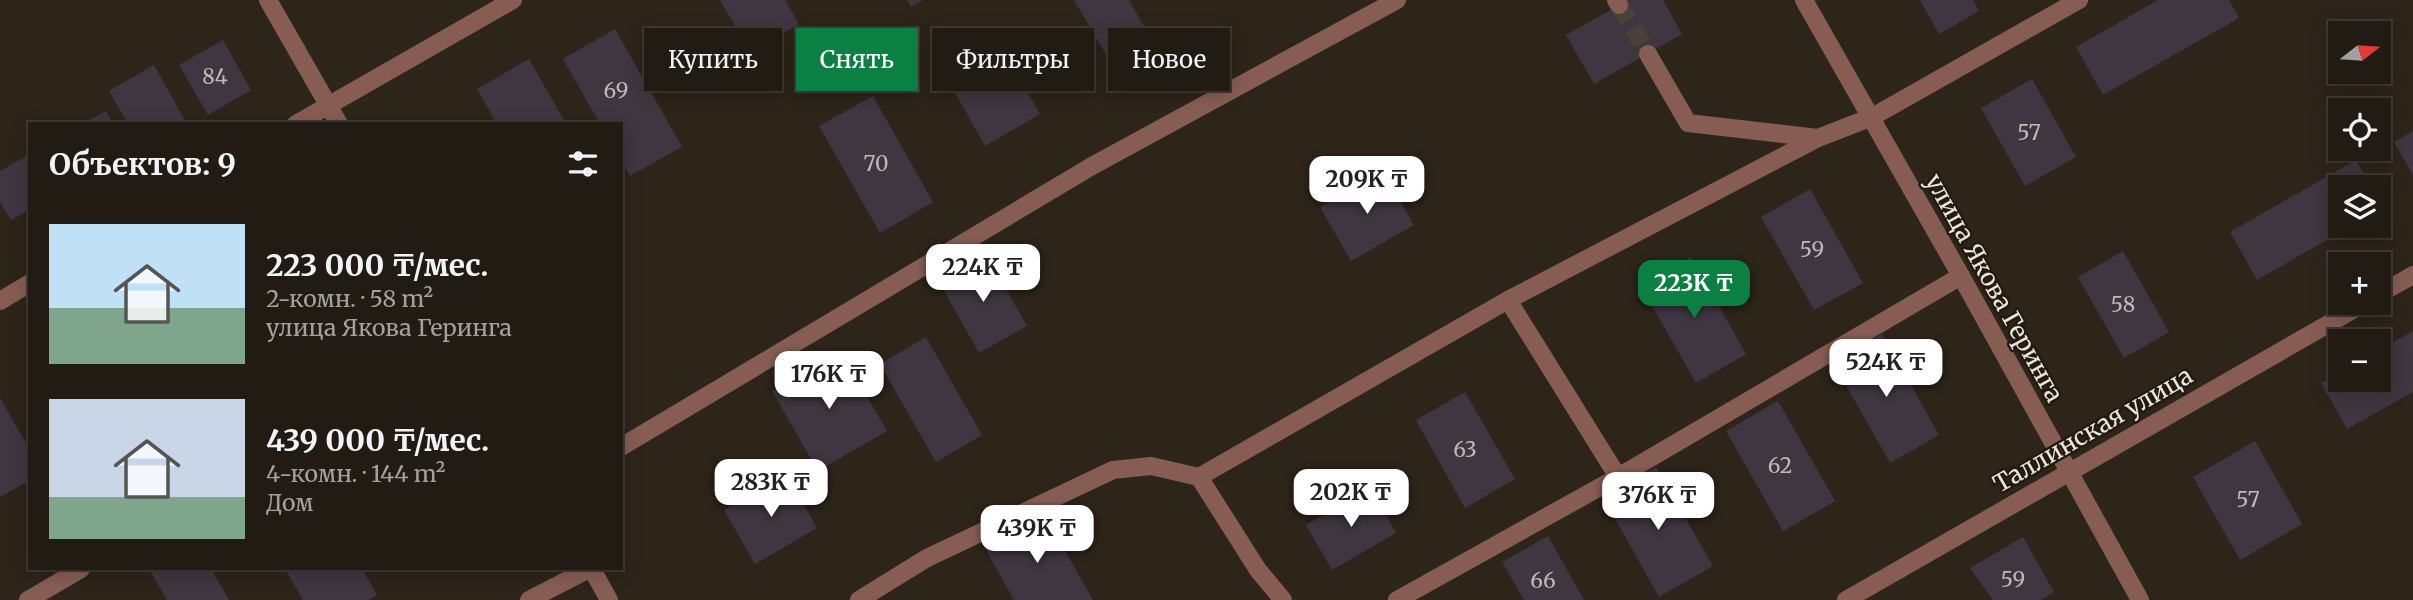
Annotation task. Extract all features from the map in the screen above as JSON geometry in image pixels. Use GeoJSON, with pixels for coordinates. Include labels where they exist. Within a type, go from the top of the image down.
{"type":"FeatureCollection","features":[{"type":"Feature","properties":{"kind":"street"},"geometry":{"type":"LineString","coordinates":[[268,0],[338,122]]}},
{"type":"Feature","properties":{"kind":"street"},"geometry":{"type":"LineString","coordinates":[[299,122],[513,0]]}},
{"type":"Feature","properties":{"kind":"street"},"geometry":{"type":"LineString","coordinates":[[623,446],[1091,166],[1397,0]]}},
{"type":"Feature","properties":{"kind":"street","name":"улица Якова Геринга"},"geometry":{"type":"LineString","coordinates":[[1804,0],[1872,117],[2140,600]]}},
{"type":"Feature","properties":{"kind":"street"},"geometry":{"type":"LineString","coordinates":[[859,600],[927,558],[1113,470],[1151,466],[1199,477],[1508,299],[1818,138],[1872,117],[2079,0]]}},
{"type":"Feature","properties":{"kind":"street"},"geometry":{"type":"LineString","coordinates":[[1648,54],[1688,123],[1818,138]]}},
{"type":"Feature","properties":{"kind":"street"},"geometry":{"type":"LineString","coordinates":[[2391,288],[2413,275]]}},
{"type":"Feature","properties":{"kind":"street"},"geometry":{"type":"LineString","coordinates":[[1397,600],[1618,477],[1961,276]]}},
{"type":"Feature","properties":{"kind":"street"},"geometry":{"type":"LineString","coordinates":[[0,301],[28,285]]}},
{"type":"Feature","properties":{"kind":"street"},"geometry":{"type":"LineString","coordinates":[[1508,299],[1618,477]]}},
{"type":"Feature","properties":{"kind":"street","name":"Таллинская улица"},"geometry":{"type":"LineString","coordinates":[[1846,600],[2344,315]]}},
{"type":"Feature","properties":{"kind":"street"},"geometry":{"type":"LineString","coordinates":[[1199,477],[1258,570],[1283,600]]}},
{"type":"Feature","properties":{"kind":"street"},"geometry":{"type":"LineString","coordinates":[[28,600],[78,570]]}},
{"type":"Feature","properties":{"kind":"street"},"geometry":{"type":"LineString","coordinates":[[528,600],[588,570]]}},
{"type":"Feature","properties":{"kind":"street"},"geometry":{"type":"LineString","coordinates":[[591,570],[609,600]]}},
{"type":"Feature","properties":{"kind":"building"},"geometry":{"type":"Polygon","coordinates":[[[720,0],[785,0],[799,24],[782,34],[782,28],[736,28],[720,0]]]}},
{"type":"Feature","properties":{"kind":"building"},"geometry":{"type":"Polygon","coordinates":[[[907,0],[923,0],[911,7],[907,0]]]}},
{"type":"Feature","properties":{"kind":"building"},"geometry":{"type":"Polygon","coordinates":[[[1074,0],[1129,0],[1145,28],[1108,28],[1108,58],[1094,34],[1094,28],[1090,28],[1074,0]]]}},
{"type":"Feature","properties":{"kind":"building"},"geometry":{"type":"Polygon","coordinates":[[[1628,0],[1663,0],[1682,34],[1594,84],[1566,35],[1628,0]]]}},
{"type":"Feature","properties":{"kind":"building"},"geometry":{"type":"Polygon","coordinates":[[[1920,0],[1973,0],[1979,11],[1939,34],[1920,0]]]}},
{"type":"Feature","properties":{"kind":"building"},"geometry":{"type":"Polygon","coordinates":[[[2158,0],[2229,0],[2239,18],[2103,95],[2076,47],[2158,0]]]}},
{"type":"Feature","properties":{"kind":"building"},"geometry":{"type":"Polygon","coordinates":[[[615,29],[644,80],[644,91],[650,91],[682,147],[630,176],[623,164],[623,122],[599,122],[563,59],[615,29]]]}},
{"type":"Feature","properties":{"kind":"building"},"geometry":{"type":"Polygon","coordinates":[[[223,40],[251,90],[208,115],[179,65],[223,40]]]}},
{"type":"Feature","properties":{"kind":"building"},"geometry":{"type":"Polygon","coordinates":[[[529,59],[565,122],[496,122],[477,89],[529,59]]]}},
{"type":"Feature","properties":{"kind":"building"},"geometry":{"type":"Polygon","coordinates":[[[154,65],[186,122],[127,122],[109,91],[154,65]]]}},
{"type":"Feature","properties":{"kind":"building"},"geometry":{"type":"Polygon","coordinates":[[[2032,79],[2076,157],[2025,186],[1981,108],[2032,79]]]}},
{"type":"Feature","properties":{"kind":"building"},"geometry":{"type":"Polygon","coordinates":[[[954,91],[1027,91],[1040,114],[985,146],[954,91]]]}},
{"type":"Feature","properties":{"kind":"building"},"geometry":{"type":"Polygon","coordinates":[[[873,96],[933,202],[880,233],[819,126],[873,96]]]}},
{"type":"Feature","properties":{"kind":"building"},"geometry":{"type":"Polygon","coordinates":[[[106,111],[113,122],[86,122],[106,111]]]}},
{"type":"Feature","properties":{"kind":"building"},"geometry":{"type":"Polygon","coordinates":[[[2413,131],[2413,175],[2394,142],[2413,131]]]}},
{"type":"Feature","properties":{"kind":"building"},"geometry":{"type":"Polygon","coordinates":[[[28,155],[28,210],[11,220],[0,202],[0,171],[28,155]]]}},
{"type":"Feature","properties":{"kind":"building"},"geometry":{"type":"Polygon","coordinates":[[[2357,161],[2364,175],[2330,175],[2357,161]]]}},
{"type":"Feature","properties":{"kind":"building"},"geometry":{"type":"Polygon","coordinates":[[[1383,171],[1414,225],[1351,261],[1320,207],[1383,171]]]}},
{"type":"Feature","properties":{"kind":"building"},"geometry":{"type":"Polygon","coordinates":[[[2328,176],[2328,238],[2330,238],[2257,280],[2230,232],[2328,176]]]}},
{"type":"Feature","properties":{"kind":"building"},"geometry":{"type":"Polygon","coordinates":[[[1810,189],[1863,283],[1814,310],[1761,217],[1810,189]]]}},
{"type":"Feature","properties":{"kind":"building"},"geometry":{"type":"Polygon","coordinates":[[[2123,251],[2169,332],[2124,358],[2078,277],[2123,251]]]}},
{"type":"Feature","properties":{"kind":"building"},"geometry":{"type":"Polygon","coordinates":[[[986,254],[1027,326],[979,353],[939,282],[986,254]]]}},
{"type":"Feature","properties":{"kind":"building"},"geometry":{"type":"Polygon","coordinates":[[[1691,257],[1746,354],[1696,383],[1641,286],[1691,257]]]}},
{"type":"Feature","properties":{"kind":"building"},"geometry":{"type":"Polygon","coordinates":[[[2413,331],[2413,392],[2347,429],[2321,383],[2328,379],[2328,392],[2391,392],[2391,344],[2413,331]]]}},
{"type":"Feature","properties":{"kind":"building"},"geometry":{"type":"Polygon","coordinates":[[[1882,334],[1939,435],[1890,463],[1833,362],[1882,334]]]}},
{"type":"Feature","properties":{"kind":"building"},"geometry":{"type":"Polygon","coordinates":[[[926,337],[982,435],[936,462],[880,364],[926,337]]]}},
{"type":"Feature","properties":{"kind":"building"},"geometry":{"type":"Polygon","coordinates":[[[841,352],[887,431],[818,471],[772,391],[841,352]]]}},
{"type":"Feature","properties":{"kind":"building"},"geometry":{"type":"Polygon","coordinates":[[[1465,392],[1515,479],[1465,508],[1416,420],[1465,392]]]}},
{"type":"Feature","properties":{"kind":"building"},"geometry":{"type":"Polygon","coordinates":[[[0,398],[28,447],[28,481],[0,497],[0,398]]]}},
{"type":"Feature","properties":{"kind":"building"},"geometry":{"type":"Polygon","coordinates":[[[1778,401],[1835,501],[1783,531],[1726,431],[1778,401]]]}},
{"type":"Feature","properties":{"kind":"building"},"geometry":{"type":"Polygon","coordinates":[[[2255,441],[2302,524],[2240,560],[2193,477],[2255,441]]]}},
{"type":"Feature","properties":{"kind":"building"},"geometry":{"type":"Polygon","coordinates":[[[1656,467],[1713,566],[1659,597],[1603,497],[1656,467]]]}},
{"type":"Feature","properties":{"kind":"building"},"geometry":{"type":"Polygon","coordinates":[[[787,474],[817,528],[755,564],[724,510],[787,474]]]}},
{"type":"Feature","properties":{"kind":"building"},"geometry":{"type":"Polygon","coordinates":[[[1371,488],[1396,533],[1332,570],[1306,525],[1371,488]]]}},
{"type":"Feature","properties":{"kind":"building"},"geometry":{"type":"Polygon","coordinates":[[[1044,514],[1093,600],[1014,600],[985,548],[1044,514]]]}},
{"type":"Feature","properties":{"kind":"building"},"geometry":{"type":"Polygon","coordinates":[[[1548,536],[1584,600],[1524,600],[1502,562],[1548,536]]]}},
{"type":"Feature","properties":{"kind":"building"},"geometry":{"type":"Polygon","coordinates":[[[2023,537],[2054,592],[2041,600],[1993,600],[1970,568],[2023,537]]]}},
{"type":"Feature","properties":{"kind":"building"},"geometry":{"type":"Polygon","coordinates":[[[150,570],[212,570],[229,600],[167,600],[150,570]]]}},
{"type":"Feature","properties":{"kind":"building"},"geometry":{"type":"Polygon","coordinates":[[[286,570],[363,570],[377,595],[369,600],[303,600],[286,570]]]}},
{"type":"Feature","properties":{"kind":"tunnel"},"geometry":{"type":"LineString","coordinates":[[1619,5],[1648,54]]}}]}
